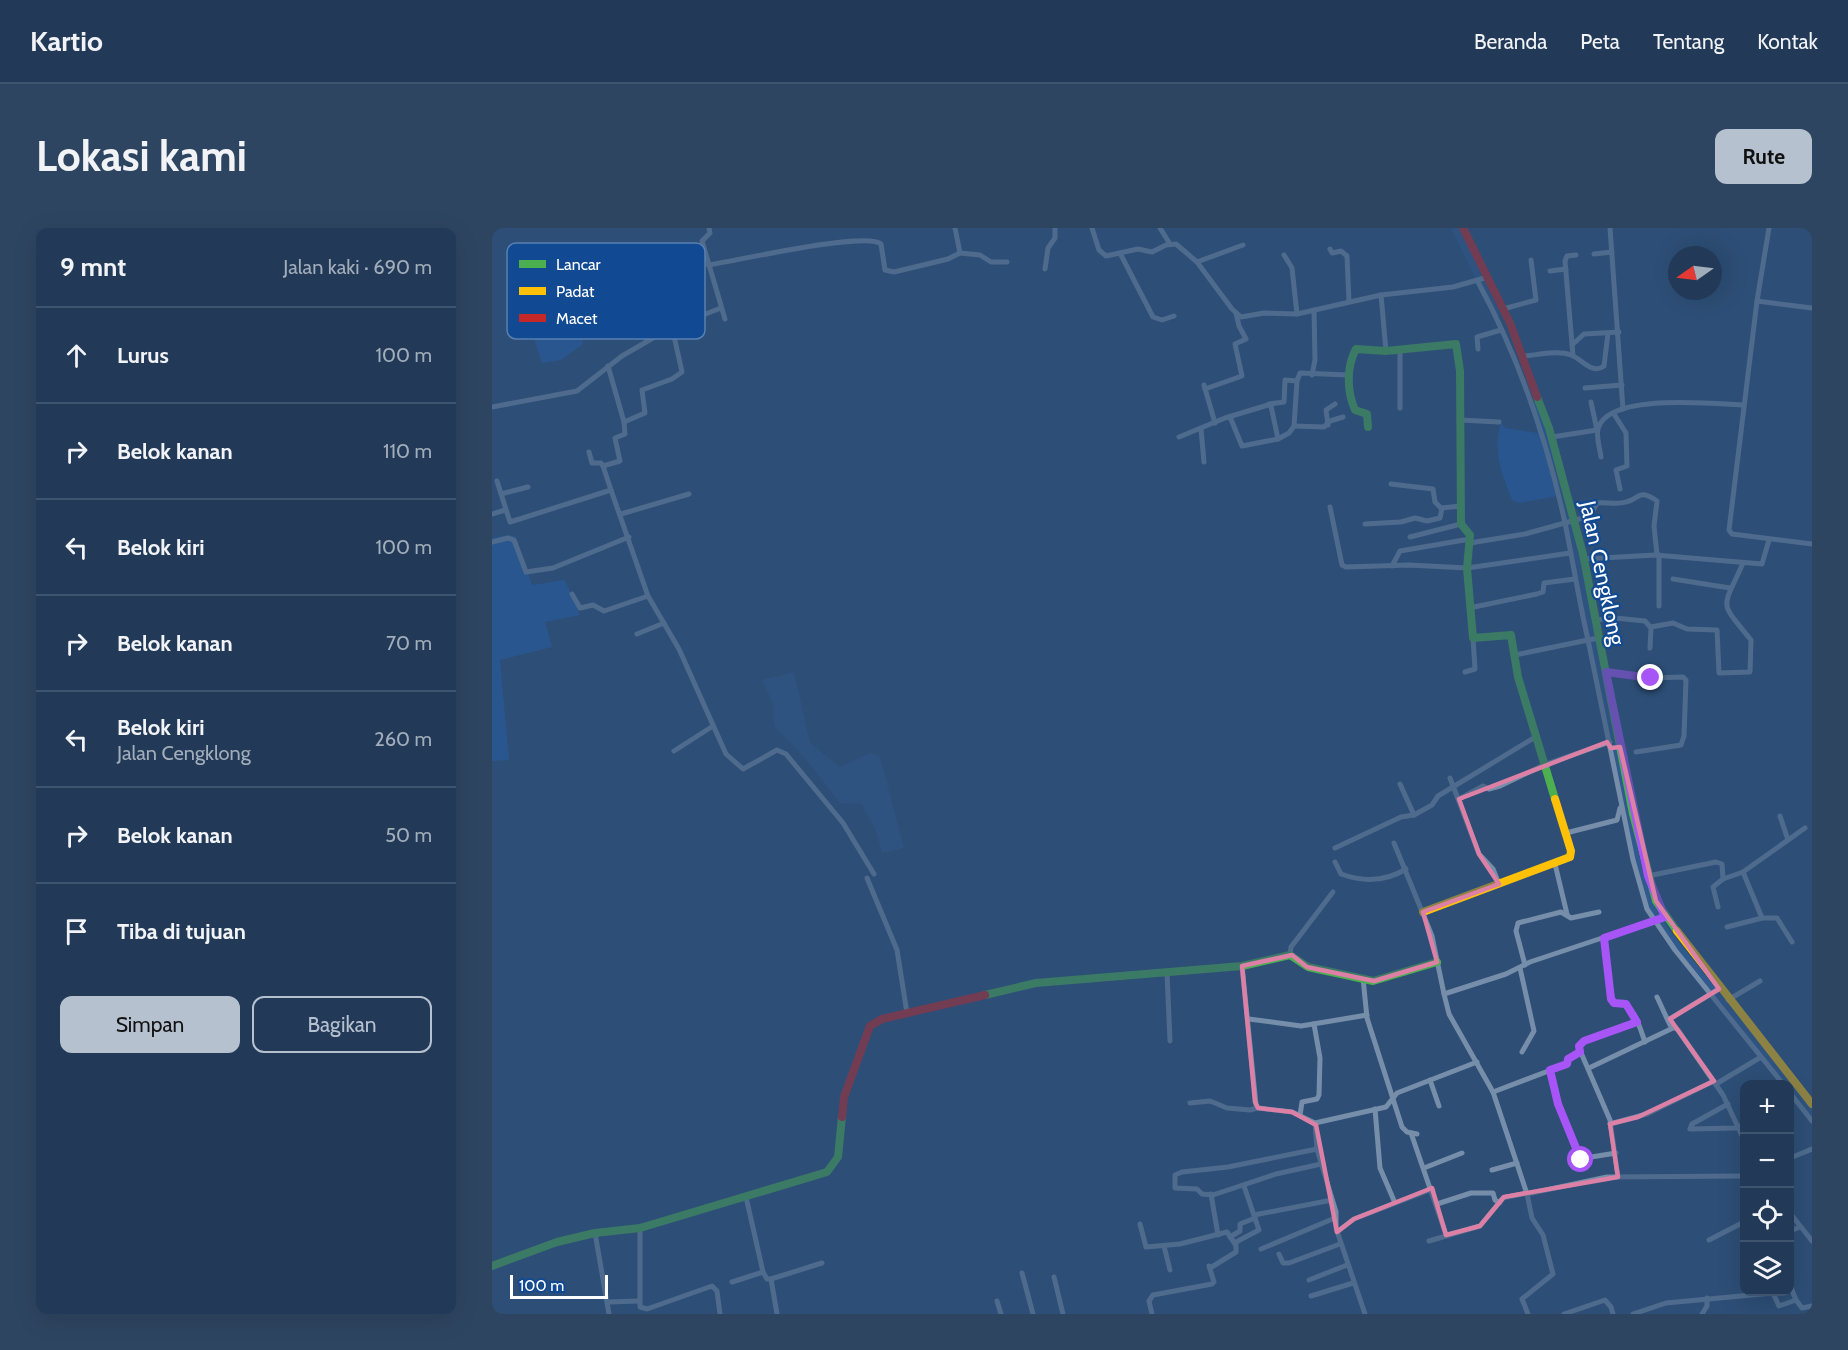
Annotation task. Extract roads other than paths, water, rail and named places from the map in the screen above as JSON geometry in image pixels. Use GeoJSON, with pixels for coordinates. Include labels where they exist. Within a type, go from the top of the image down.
{"type":"FeatureCollection","features":[{"type":"Feature","properties":{"kind":"street"},"geometry":{"type":"LineString","coordinates":[[702,243],[710,233],[709,228]]}},
{"type":"Feature","properties":{"kind":"street"},"geometry":{"type":"LineString","coordinates":[[955,228],[960,253]]}},
{"type":"Feature","properties":{"kind":"street"},"geometry":{"type":"LineString","coordinates":[[1045,269],[1048,248],[1055,238],[1055,228]]}},
{"type":"Feature","properties":{"kind":"street"},"geometry":{"type":"LineString","coordinates":[[1092,228],[1102,255],[1138,249],[1152,252],[1170,244],[1180,246],[1197,261],[1236,313],[1241,316],[1264,313],[1297,314],[1381,295],[1453,287],[1483,279],[1519,371],[1534,400],[1569,521],[1577,556],[1575,579],[1593,639],[1611,727]]}},
{"type":"Feature","properties":{"kind":"street"},"geometry":{"type":"LineString","coordinates":[[1160,228],[1170,244]]}},
{"type":"Feature","properties":{"kind":"street"},"geometry":{"type":"LineString","coordinates":[[1610,228],[1623,410]]}},
{"type":"Feature","properties":{"kind":"street"},"geometry":{"type":"LineString","coordinates":[[1769,228],[1756,301],[1729,530],[1732,534],[1812,544]]}},
{"type":"Feature","properties":{"kind":"street","name":"Jalan Cengklong"},"geometry":{"type":"LineString","coordinates":[[1465,229],[1483,279],[1503,309],[1524,356],[1534,400],[1552,437],[1577,556],[1596,620],[1593,639],[1606,672],[1614,746],[1660,919],[1715,992],[1728,1000],[1736,1019],[1766,1057],[1812,1104]]}},
{"type":"Feature","properties":{"kind":"street"},"geometry":{"type":"LineString","coordinates":[[708,265],[863,240],[880,242],[884,269],[888,271],[923,266],[960,253],[980,255],[991,262],[1007,262]]}},
{"type":"Feature","properties":{"kind":"street"},"geometry":{"type":"LineString","coordinates":[[1197,261],[1243,245]]}},
{"type":"Feature","properties":{"kind":"street"},"geometry":{"type":"LineString","coordinates":[[1330,249],[1332,253],[1341,251],[1347,256],[1349,302]]}},
{"type":"Feature","properties":{"kind":"street"},"geometry":{"type":"LineString","coordinates":[[1594,254],[1612,252]]}},
{"type":"Feature","properties":{"kind":"street"},"geometry":{"type":"LineString","coordinates":[[705,253],[725,320]]}},
{"type":"Feature","properties":{"kind":"street"},"geometry":{"type":"LineString","coordinates":[[1120,253],[1153,317],[1162,320],[1173,316]]}},
{"type":"Feature","properties":{"kind":"street"},"geometry":{"type":"LineString","coordinates":[[1284,255],[1292,268],[1297,314]]}},
{"type":"Feature","properties":{"kind":"street"},"geometry":{"type":"LineString","coordinates":[[1573,356],[1566,269],[1567,256],[1576,255]]}},
{"type":"Feature","properties":{"kind":"street"},"geometry":{"type":"LineString","coordinates":[[1503,309],[1536,300],[1531,260]]}},
{"type":"Feature","properties":{"kind":"street"},"geometry":{"type":"LineString","coordinates":[[1550,271],[1566,269]]}},
{"type":"Feature","properties":{"kind":"street"},"geometry":{"type":"LineString","coordinates":[[1381,295],[1386,351]]}},
{"type":"Feature","properties":{"kind":"street"},"geometry":{"type":"LineString","coordinates":[[1756,301],[1812,308]]}},
{"type":"Feature","properties":{"kind":"street"},"geometry":{"type":"LineString","coordinates":[[705,314],[721,308]]}},
{"type":"Feature","properties":{"kind":"street"},"geometry":{"type":"LineString","coordinates":[[1312,375],[1315,360],[1314,310]]}},
{"type":"Feature","properties":{"kind":"street"},"geometry":{"type":"LineString","coordinates":[[1215,423],[1205,387],[1242,376],[1235,344],[1246,339],[1239,326],[1236,313]]}},
{"type":"Feature","properties":{"kind":"street"},"geometry":{"type":"LineString","coordinates":[[1478,349],[1476,339],[1479,336],[1510,323]]}},
{"type":"Feature","properties":{"kind":"street"},"geometry":{"type":"LineString","coordinates":[[1572,345],[1582,334],[1619,332]]}},
{"type":"Feature","properties":{"kind":"street"},"geometry":{"type":"LineString","coordinates":[[1524,356],[1547,354],[1573,356],[1594,369],[1600,369],[1604,366],[1608,333]]}},
{"type":"Feature","properties":{"kind":"street"},"geometry":{"type":"LineString","coordinates":[[492,407],[577,391],[608,366],[652,339]]}},
{"type":"Feature","properties":{"kind":"street"},"geometry":{"type":"LineString","coordinates":[[624,422],[645,413],[644,389],[672,379],[682,372],[675,339]]}},
{"type":"Feature","properties":{"kind":"street"},"geometry":{"type":"LineString","coordinates":[[1368,427],[1368,414],[1353,407],[1348,375],[1356,349],[1386,351],[1456,344],[1460,371],[1461,524],[1470,541],[1467,568],[1475,669],[1465,672]]}},
{"type":"Feature","properties":{"kind":"street"},"geometry":{"type":"LineString","coordinates":[[1400,408],[1401,350]]}},
{"type":"Feature","properties":{"kind":"street"},"geometry":{"type":"LineString","coordinates":[[603,466],[620,461],[615,438],[625,434],[624,422],[608,366]]}},
{"type":"Feature","properties":{"kind":"street"},"geometry":{"type":"LineString","coordinates":[[1519,371],[1527,368]]}},
{"type":"Feature","properties":{"kind":"street"},"geometry":{"type":"LineString","coordinates":[[1230,417],[1242,446],[1278,439],[1289,433],[1294,426],[1299,373],[1348,375]]}},
{"type":"Feature","properties":{"kind":"street"},"geometry":{"type":"LineString","coordinates":[[1179,437],[1230,417],[1284,402],[1285,380],[1297,381]]}},
{"type":"Feature","properties":{"kind":"street"},"geometry":{"type":"LineString","coordinates":[[1585,388],[1622,385]]}},
{"type":"Feature","properties":{"kind":"street"},"geometry":{"type":"LineString","coordinates":[[1591,402],[1598,430],[1601,457]]}},
{"type":"Feature","properties":{"kind":"street"},"geometry":{"type":"LineString","coordinates":[[1598,430],[1601,423],[1614,414],[1644,403],[1744,405]]}},
{"type":"Feature","properties":{"kind":"street"},"geometry":{"type":"LineString","coordinates":[[1328,425],[1326,410],[1335,404]]}},
{"type":"Feature","properties":{"kind":"street"},"geometry":{"type":"LineString","coordinates":[[1268,405],[1271,406],[1278,439]]}},
{"type":"Feature","properties":{"kind":"street"},"geometry":{"type":"LineString","coordinates":[[1614,414],[1626,436],[1627,466],[1616,470],[1620,489]]}},
{"type":"Feature","properties":{"kind":"street"},"geometry":{"type":"LineString","coordinates":[[1294,426],[1324,427],[1330,421],[1343,417]]}},
{"type":"Feature","properties":{"kind":"street"},"geometry":{"type":"LineString","coordinates":[[1460,420],[1499,422]]}},
{"type":"Feature","properties":{"kind":"street"},"geometry":{"type":"LineString","coordinates":[[1201,429],[1204,462]]}},
{"type":"Feature","properties":{"kind":"street"},"geometry":{"type":"LineString","coordinates":[[1552,437],[1598,430]]}},
{"type":"Feature","properties":{"kind":"street"},"geometry":{"type":"LineString","coordinates":[[589,452],[592,463],[601,463],[603,466],[648,596],[679,649],[726,754],[743,769],[777,750],[793,760],[843,823],[874,874]]}},
{"type":"Feature","properties":{"kind":"street"},"geometry":{"type":"LineString","coordinates":[[497,481],[508,521],[611,490]]}},
{"type":"Feature","properties":{"kind":"street"},"geometry":{"type":"LineString","coordinates":[[1391,484],[1433,489],[1435,502],[1442,508],[1461,506]]}},
{"type":"Feature","properties":{"kind":"street"},"geometry":{"type":"LineString","coordinates":[[501,494],[528,487]]}},
{"type":"Feature","properties":{"kind":"street"},"geometry":{"type":"LineString","coordinates":[[621,514],[689,494]]}},
{"type":"Feature","properties":{"kind":"street"},"geometry":{"type":"LineString","coordinates":[[1392,566],[1400,551],[1435,543],[1525,534],[1592,515],[1597,503],[1628,502],[1641,495],[1657,501],[1654,526],[1658,555],[1659,606]]}},
{"type":"Feature","properties":{"kind":"street"},"geometry":{"type":"LineString","coordinates":[[1330,507],[1343,566],[1467,568],[1577,556],[1617,555],[1658,555],[1743,563],[1765,562],[1769,540]]}},
{"type":"Feature","properties":{"kind":"street"},"geometry":{"type":"LineString","coordinates":[[1365,524],[1401,522],[1416,518],[1430,521],[1440,518],[1442,508]]}},
{"type":"Feature","properties":{"kind":"street"},"geometry":{"type":"LineString","coordinates":[[492,514],[505,510]]}},
{"type":"Feature","properties":{"kind":"street"},"geometry":{"type":"LineString","coordinates":[[1410,537],[1461,524]]}},
{"type":"Feature","properties":{"kind":"street"},"geometry":{"type":"LineString","coordinates":[[492,542],[508,538],[514,540],[526,572],[553,568],[629,537]]}},
{"type":"Feature","properties":{"kind":"street"},"geometry":{"type":"LineString","coordinates":[[1651,627],[1673,623],[1687,629],[1717,630],[1720,635],[1719,673],[1750,672],[1750,640],[1727,613],[1730,588],[1743,563]]}},
{"type":"Feature","properties":{"kind":"street"},"geometry":{"type":"LineString","coordinates":[[1469,608],[1537,594],[1544,591],[1544,584],[1575,579]]}},
{"type":"Feature","properties":{"kind":"street"},"geometry":{"type":"LineString","coordinates":[[1673,579],[1715,583],[1730,588]]}},
{"type":"Feature","properties":{"kind":"street"},"geometry":{"type":"LineString","coordinates":[[572,594],[580,608],[593,605],[604,611],[648,596]]}},
{"type":"Feature","properties":{"kind":"street"},"geometry":{"type":"LineString","coordinates":[[1596,620],[1638,618],[1646,621],[1651,627],[1650,648]]}},
{"type":"Feature","properties":{"kind":"street"},"geometry":{"type":"LineString","coordinates":[[637,634],[664,623]]}},
{"type":"Feature","properties":{"kind":"street"},"geometry":{"type":"LineString","coordinates":[[1423,912],[1555,864],[1571,855],[1546,764],[1518,677],[1510,634],[1473,638]]}},
{"type":"Feature","properties":{"kind":"street"},"geometry":{"type":"LineString","coordinates":[[1515,656],[1593,639]]}},
{"type":"Feature","properties":{"kind":"street"},"geometry":{"type":"LineString","coordinates":[[1606,672],[1651,678],[1683,676],[1686,680],[1684,736],[1681,745],[1636,752]]}},
{"type":"Feature","properties":{"kind":"street"},"geometry":{"type":"LineString","coordinates":[[674,751],[713,726]]}},
{"type":"Feature","properties":{"kind":"street"},"geometry":{"type":"LineString","coordinates":[[1335,848],[1401,817],[1414,815],[1432,805],[1438,796],[1455,788],[1537,736]]}},
{"type":"Feature","properties":{"kind":"street"},"geometry":{"type":"LineString","coordinates":[[1459,799],[1482,786],[1486,785],[1489,789],[1500,786],[1546,764],[1614,746],[1621,800],[1637,878],[1647,909],[1660,919]]}},
{"type":"Feature","properties":{"kind":"street"},"geometry":{"type":"LineString","coordinates":[[1450,778],[1479,854],[1493,869],[1498,884]]}},
{"type":"Feature","properties":{"kind":"street"},"geometry":{"type":"LineString","coordinates":[[1400,784],[1414,815]]}},
{"type":"Feature","properties":{"kind":"street"},"geometry":{"type":"LineString","coordinates":[[1566,833],[1618,820],[1621,800]]}},
{"type":"Feature","properties":{"kind":"street"},"geometry":{"type":"LineString","coordinates":[[1780,816],[1788,840]]}},
{"type":"Feature","properties":{"kind":"street"},"geometry":{"type":"LineString","coordinates":[[1718,907],[1713,887],[1723,879],[1743,872],[1805,828]]}},
{"type":"Feature","properties":{"kind":"street"},"geometry":{"type":"LineString","coordinates":[[1394,843],[1423,912],[1449,1014],[1493,1092],[1527,1194],[1532,1218],[1543,1235],[1553,1274],[1522,1299],[1528,1314]]}},
{"type":"Feature","properties":{"kind":"street"},"geometry":{"type":"LineString","coordinates":[[1335,862],[1340,873],[1354,878],[1384,879],[1406,869]]}},
{"type":"Feature","properties":{"kind":"street"},"geometry":{"type":"LineString","coordinates":[[1648,876],[1716,862],[1722,864],[1723,879]]}},
{"type":"Feature","properties":{"kind":"street"},"geometry":{"type":"LineString","coordinates":[[1555,864],[1567,914]]}},
{"type":"Feature","properties":{"kind":"street"},"geometry":{"type":"LineString","coordinates":[[1743,872],[1762,918]]}},
{"type":"Feature","properties":{"kind":"street"},"geometry":{"type":"LineString","coordinates":[[867,878],[897,950],[906,1013]]}},
{"type":"Feature","properties":{"kind":"street"},"geometry":{"type":"LineString","coordinates":[[1290,956],[1291,947],[1333,892]]}},
{"type":"Feature","properties":{"kind":"street"},"geometry":{"type":"LineString","coordinates":[[1522,1052],[1534,1031],[1515,931],[1518,923],[1561,912],[1571,918],[1599,912]]}},
{"type":"Feature","properties":{"kind":"street"},"geometry":{"type":"LineString","coordinates":[[1727,927],[1762,918],[1777,918],[1792,942]]}},
{"type":"Feature","properties":{"kind":"street"},"geometry":{"type":"LineString","coordinates":[[1444,994],[1660,919]]}},
{"type":"Feature","properties":{"kind":"street"},"geometry":{"type":"LineString","coordinates":[[1604,938],[1611,999],[1614,1003],[1626,1004],[1645,1042]]}},
{"type":"Feature","properties":{"kind":"street"},"geometry":{"type":"LineString","coordinates":[[492,1266],[538,1248],[595,1233],[640,1228],[826,1172],[834,1166],[838,1157],[844,1097],[870,1026],[875,1022],[1036,983],[1242,966],[1290,956],[1295,956],[1308,967],[1375,981],[1437,962]]}},
{"type":"Feature","properties":{"kind":"street"},"geometry":{"type":"LineString","coordinates":[[1242,966],[1249,1019],[1254,1098],[1257,1108]]}},
{"type":"Feature","properties":{"kind":"street"},"geometry":{"type":"LineString","coordinates":[[1167,973],[1170,1041]]}},
{"type":"Feature","properties":{"kind":"street"},"geometry":{"type":"LineString","coordinates":[[1363,978],[1367,1015],[1402,1127],[1414,1133],[1446,1236]]}},
{"type":"Feature","properties":{"kind":"street"},"geometry":{"type":"LineString","coordinates":[[1728,1000],[1760,981]]}},
{"type":"Feature","properties":{"kind":"street"},"geometry":{"type":"LineString","coordinates":[[1668,1020],[1715,992],[1736,1019]]}},
{"type":"Feature","properties":{"kind":"street"},"geometry":{"type":"LineString","coordinates":[[1658,997],[1672,1028],[1677,1030],[1715,1083],[1740,1123]]}},
{"type":"Feature","properties":{"kind":"street"},"geometry":{"type":"LineString","coordinates":[[1249,1019],[1301,1026],[1367,1015]]}},
{"type":"Feature","properties":{"kind":"street"},"geometry":{"type":"LineString","coordinates":[[1618,1177],[1611,1124],[1579,1046],[1584,1041],[1637,1022]]}},
{"type":"Feature","properties":{"kind":"street"},"geometry":{"type":"LineString","coordinates":[[1300,1115],[1302,1102],[1317,1099],[1319,1095],[1320,1058],[1314,1024]]}},
{"type":"Feature","properties":{"kind":"street"},"geometry":{"type":"LineString","coordinates":[[1589,1068],[1672,1028]]}},
{"type":"Feature","properties":{"kind":"street"},"geometry":{"type":"LineString","coordinates":[[1493,1092],[1567,1064],[1568,1059],[1580,1052]]}},
{"type":"Feature","properties":{"kind":"street"},"geometry":{"type":"LineString","coordinates":[[1611,1124],[1647,1114],[1766,1057],[1780,1080]]}},
{"type":"Feature","properties":{"kind":"street"},"geometry":{"type":"LineString","coordinates":[[1190,1103],[1210,1101],[1227,1108],[1250,1110],[1257,1108],[1300,1115],[1316,1123],[1390,1105],[1393,1096],[1477,1062]]}},
{"type":"Feature","properties":{"kind":"street"},"geometry":{"type":"LineString","coordinates":[[1550,1070],[1558,1104],[1579,1159],[1616,1153]]}},
{"type":"Feature","properties":{"kind":"street"},"geometry":{"type":"LineString","coordinates":[[1430,1080],[1439,1106]]}},
{"type":"Feature","properties":{"kind":"street"},"geometry":{"type":"LineString","coordinates":[[1794,1098],[1809,1113],[1812,1121]]}},
{"type":"Feature","properties":{"kind":"street"},"geometry":{"type":"LineString","coordinates":[[1728,1104],[1692,1124],[1690,1129],[1740,1126]]}},
{"type":"Feature","properties":{"kind":"street"},"geometry":{"type":"LineString","coordinates":[[1375,1109],[1380,1168],[1395,1203]]}},
{"type":"Feature","properties":{"kind":"street"},"geometry":{"type":"LineString","coordinates":[[1316,1123],[1317,1149],[1332,1200],[1340,1244],[1365,1314]]}},
{"type":"Feature","properties":{"kind":"street"},"geometry":{"type":"LineString","coordinates":[[1317,1149],[1228,1167],[1182,1172],[1175,1175],[1175,1189],[1197,1189],[1202,1194],[1211,1194],[1244,1186],[1276,1174],[1321,1164]]}},
{"type":"Feature","properties":{"kind":"street"},"geometry":{"type":"LineString","coordinates":[[1794,1156],[1812,1149]]}},
{"type":"Feature","properties":{"kind":"street"},"geometry":{"type":"LineString","coordinates":[[1424,1168],[1462,1153]]}},
{"type":"Feature","properties":{"kind":"street"},"geometry":{"type":"LineString","coordinates":[[1492,1170],[1516,1164]]}},
{"type":"Feature","properties":{"kind":"street"},"geometry":{"type":"LineString","coordinates":[[1430,1241],[1480,1226],[1506,1197],[1572,1183],[1618,1177],[1740,1176]]}},
{"type":"Feature","properties":{"kind":"street"},"geometry":{"type":"LineString","coordinates":[[1235,1244],[1259,1230],[1244,1186]]}},
{"type":"Feature","properties":{"kind":"street"},"geometry":{"type":"LineString","coordinates":[[1337,1232],[1354,1219],[1432,1189]]}},
{"type":"Feature","properties":{"kind":"street"},"geometry":{"type":"LineString","coordinates":[[1437,1204],[1473,1193],[1493,1193],[1495,1200],[1500,1203]]}},
{"type":"Feature","properties":{"kind":"street"},"geometry":{"type":"LineString","coordinates":[[1211,1194],[1218,1235]]}},
{"type":"Feature","properties":{"kind":"street"},"geometry":{"type":"LineString","coordinates":[[746,1197],[766,1280],[822,1263]]}},
{"type":"Feature","properties":{"kind":"street"},"geometry":{"type":"LineString","coordinates":[[1230,1237],[1240,1232],[1240,1224],[1255,1217],[1332,1200]]}},
{"type":"Feature","properties":{"kind":"street"},"geometry":{"type":"LineString","coordinates":[[1261,1249],[1335,1218]]}},
{"type":"Feature","properties":{"kind":"street"},"geometry":{"type":"LineString","coordinates":[[1794,1219],[1812,1241]]}},
{"type":"Feature","properties":{"kind":"street"},"geometry":{"type":"LineString","coordinates":[[1140,1224],[1146,1247],[1164,1246],[1227,1232],[1235,1244],[1236,1252],[1209,1266],[1214,1282],[1212,1284],[1153,1295],[1149,1301],[1152,1314]]}},
{"type":"Feature","properties":{"kind":"street"},"geometry":{"type":"LineString","coordinates":[[1709,1240],[1740,1224]]}},
{"type":"Feature","properties":{"kind":"street"},"geometry":{"type":"LineString","coordinates":[[1794,1230],[1800,1227]]}},
{"type":"Feature","properties":{"kind":"street"},"geometry":{"type":"LineString","coordinates":[[640,1228],[640,1306],[647,1309],[712,1286],[717,1291],[720,1314]]}},
{"type":"Feature","properties":{"kind":"street"},"geometry":{"type":"LineString","coordinates":[[595,1233],[609,1302],[609,1314]]}},
{"type":"Feature","properties":{"kind":"street"},"geometry":{"type":"LineString","coordinates":[[1279,1254],[1283,1263],[1289,1263],[1340,1244]]}},
{"type":"Feature","properties":{"kind":"street"},"geometry":{"type":"LineString","coordinates":[[1164,1246],[1170,1270]]}},
{"type":"Feature","properties":{"kind":"street"},"geometry":{"type":"LineString","coordinates":[[1309,1280],[1347,1265]]}},
{"type":"Feature","properties":{"kind":"street"},"geometry":{"type":"LineString","coordinates":[[732,1282],[763,1272]]}},
{"type":"Feature","properties":{"kind":"street"},"geometry":{"type":"LineString","coordinates":[[1022,1273],[1033,1314]]}},
{"type":"Feature","properties":{"kind":"street"},"geometry":{"type":"LineString","coordinates":[[1054,1277],[1063,1314]]}},
{"type":"Feature","properties":{"kind":"street"},"geometry":{"type":"LineString","coordinates":[[771,1280],[777,1314]]}},
{"type":"Feature","properties":{"kind":"street"},"geometry":{"type":"LineString","coordinates":[[1311,1296],[1353,1283]]}},
{"type":"Feature","properties":{"kind":"street"},"geometry":{"type":"LineString","coordinates":[[1633,1314],[1666,1303],[1740,1295]]}},
{"type":"Feature","properties":{"kind":"street"},"geometry":{"type":"LineString","coordinates":[[1794,1295],[1802,1308],[1812,1306]]}},
{"type":"Feature","properties":{"kind":"street"},"geometry":{"type":"LineString","coordinates":[[1776,1296],[1781,1306],[1796,1300]]}},
{"type":"Feature","properties":{"kind":"street"},"geometry":{"type":"LineString","coordinates":[[1702,1314],[1707,1306],[1707,1298]]}},
{"type":"Feature","properties":{"kind":"street"},"geometry":{"type":"LineString","coordinates":[[1564,1314],[1605,1300],[1613,1314]]}},
{"type":"Feature","properties":{"kind":"street"},"geometry":{"type":"LineString","coordinates":[[609,1302],[639,1301]]}},
{"type":"Feature","properties":{"kind":"street"},"geometry":{"type":"LineString","coordinates":[[998,1301],[1001,1314]]}},
{"type":"Feature","properties":{"kind":"waterway"},"geometry":{"type":"LineString","coordinates":[[1455,228],[1496,313]]}},
{"type":"Feature","properties":{"kind":"waterway"},"geometry":{"type":"LineString","coordinates":[[1553,467],[1572,535],[1639,871],[1648,896],[1668,934],[1785,1080]]}},
{"type":"Feature","properties":{"kind":"waterway"},"geometry":{"type":"LineString","coordinates":[[1794,1091],[1812,1114]]}}]}
